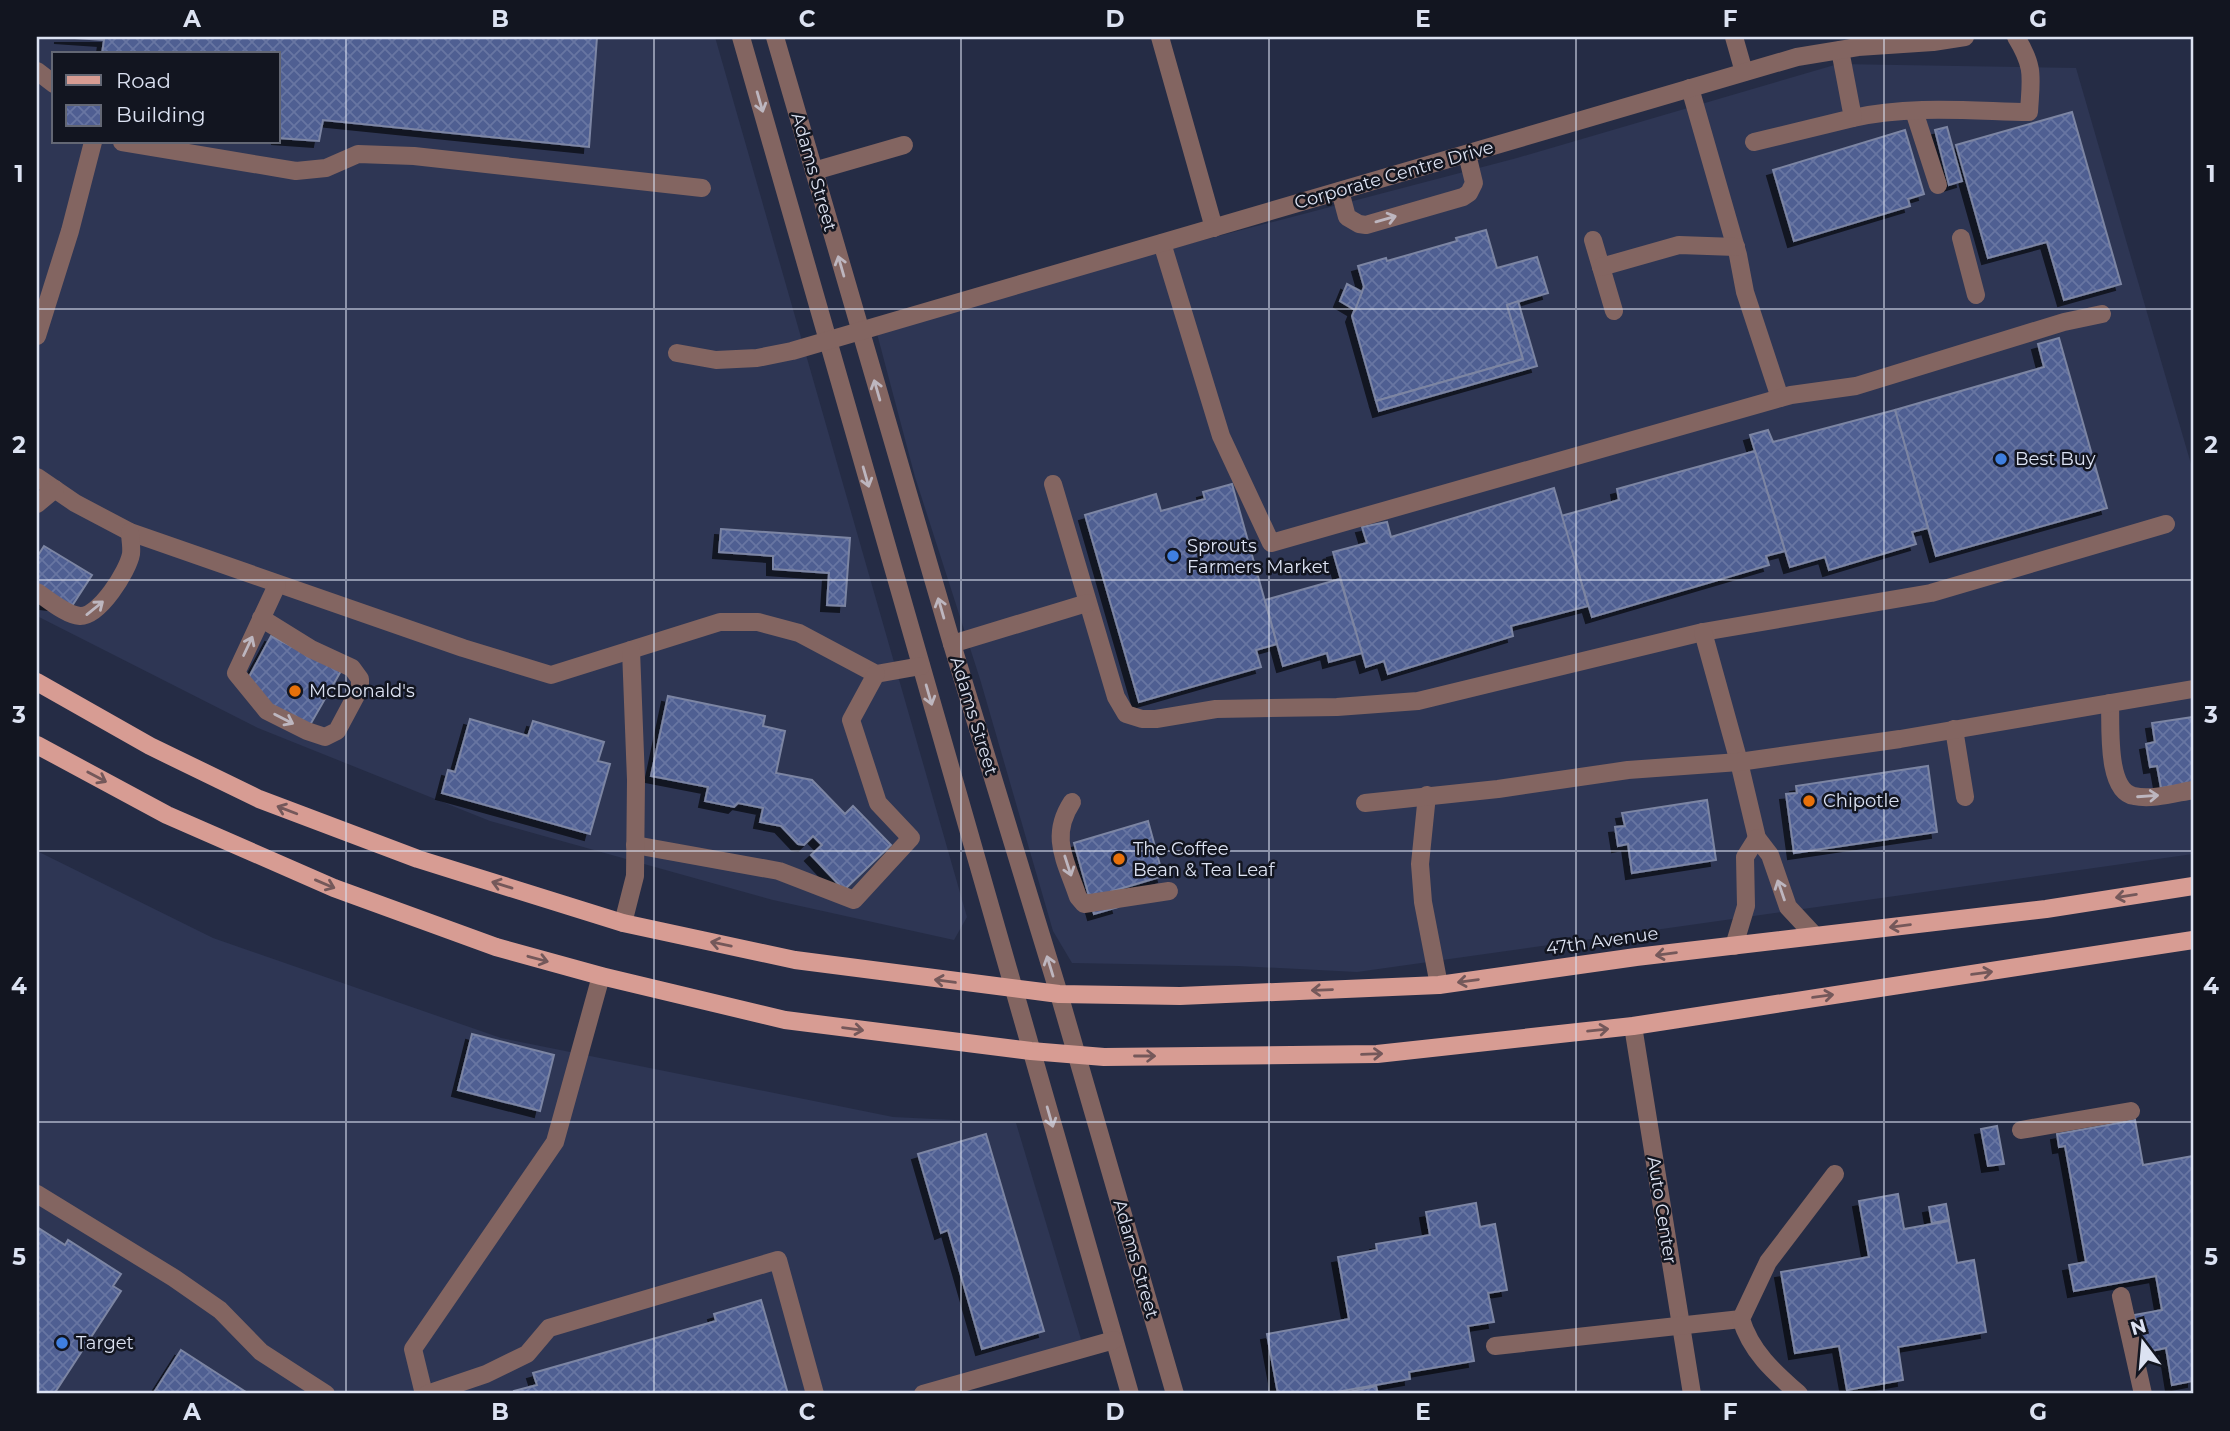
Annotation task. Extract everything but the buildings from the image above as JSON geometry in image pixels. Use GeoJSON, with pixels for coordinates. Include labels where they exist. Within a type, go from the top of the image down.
{"type":"FeatureCollection","features":[{"type":"Feature","properties":{"kind":"main road","name":"47th Avenue"},"geometry":{"type":"LineString","coordinates":[[37,682],[150,746],[259,799],[418,859],[623,923],[795,960],[1059,994],[1180,996],[1439,985],[2046,909],[2193,886]]}},
{"type":"Feature","properties":{"kind":"main road"},"geometry":{"type":"LineString","coordinates":[[37,745],[167,815],[334,888],[496,947],[601,976],[785,1020],[1031,1051],[1077,1055],[1377,1054],[1633,1026],[2193,940]]}},
{"type":"Feature","properties":{"kind":"street","name":"Adams Street"},"geometry":{"type":"LineString","coordinates":[[741,37],[1130,1394]]}},
{"type":"Feature","properties":{"kind":"street","name":"Adams Street"},"geometry":{"type":"LineString","coordinates":[[775,37],[1175,1394]]}},
{"type":"Feature","properties":{"kind":"street"},"geometry":{"type":"LineString","coordinates":[[1160,37],[1214,228]]}},
{"type":"Feature","properties":{"kind":"street"},"geometry":{"type":"LineString","coordinates":[[1734,37],[1744,72]]}},
{"type":"Feature","properties":{"kind":"street","name":"Corporate Centre Drive"},"geometry":{"type":"LineString","coordinates":[[677,353],[716,360],[757,358],[860,332],[1797,57],[1840,50],[1872,41],[1933,42],[1965,37]]}},
{"type":"Feature","properties":{"kind":"street"},"geometry":{"type":"LineString","coordinates":[[1754,142],[1871,114],[1914,111],[2029,112],[2031,72],[2028,56],[2016,37]]}},
{"type":"Feature","properties":{"kind":"street"},"geometry":{"type":"LineString","coordinates":[[1840,50],[1853,118]]}},
{"type":"Feature","properties":{"kind":"street"},"geometry":{"type":"LineString","coordinates":[[37,71],[52,82]]}},
{"type":"Feature","properties":{"kind":"street"},"geometry":{"type":"LineString","coordinates":[[1690,88],[1737,251],[1745,292],[1780,398]]}},
{"type":"Feature","properties":{"kind":"street"},"geometry":{"type":"LineString","coordinates":[[1914,111],[1938,185]]}},
{"type":"Feature","properties":{"kind":"street"},"geometry":{"type":"LineString","coordinates":[[37,336],[70,231],[92,144]]}},
{"type":"Feature","properties":{"kind":"street"},"geometry":{"type":"LineString","coordinates":[[134,144],[296,171],[326,168],[358,155],[414,156],[702,188]]}},
{"type":"Feature","properties":{"kind":"street"},"geometry":{"type":"LineString","coordinates":[[814,171],[904,145]]}},
{"type":"Feature","properties":{"kind":"street"},"geometry":{"type":"LineString","coordinates":[[1340,191],[1347,217],[1366,225],[1463,197],[1475,183],[1467,153]]}},
{"type":"Feature","properties":{"kind":"street"},"geometry":{"type":"LineString","coordinates":[[1961,238],[1976,295]]}},
{"type":"Feature","properties":{"kind":"street"},"geometry":{"type":"LineString","coordinates":[[1593,240],[1614,311]]}},
{"type":"Feature","properties":{"kind":"street"},"geometry":{"type":"LineString","coordinates":[[1162,243],[1221,436],[1271,544],[1780,398],[1856,386],[2064,322],[2102,314]]}},
{"type":"Feature","properties":{"kind":"street"},"geometry":{"type":"LineString","coordinates":[[1601,267],[1679,245],[1737,251]]}},
{"type":"Feature","properties":{"kind":"street"},"geometry":{"type":"LineString","coordinates":[[37,477],[75,503],[130,532],[463,648],[551,675],[720,622],[758,622],[799,633],[876,674],[920,666]]}},
{"type":"Feature","properties":{"kind":"street"},"geometry":{"type":"LineString","coordinates":[[1053,484],[1119,707],[1126,715],[1142,719],[1216,709],[1326,707],[1418,701],[1703,632],[1931,593],[2166,524]]}},
{"type":"Feature","properties":{"kind":"street"},"geometry":{"type":"LineString","coordinates":[[37,504],[55,489]]}},
{"type":"Feature","properties":{"kind":"street"},"geometry":{"type":"LineString","coordinates":[[37,592],[74,615],[93,613],[101,606],[128,566],[131,554],[130,532]]}},
{"type":"Feature","properties":{"kind":"street"},"geometry":{"type":"LineString","coordinates":[[261,618],[282,633],[352,668],[360,680],[360,688],[337,731],[325,737],[307,731],[267,710],[236,673],[261,618],[277,584]]}},
{"type":"Feature","properties":{"kind":"street"},"geometry":{"type":"LineString","coordinates":[[952,644],[1087,603]]}},
{"type":"Feature","properties":{"kind":"street"},"geometry":{"type":"LineString","coordinates":[[1703,632],[1757,838],[1770,855],[1788,907],[1815,936]]}},
{"type":"Feature","properties":{"kind":"street"},"geometry":{"type":"LineString","coordinates":[[623,923],[635,876],[636,780],[631,650]]}},
{"type":"Feature","properties":{"kind":"street"},"geometry":{"type":"LineString","coordinates":[[635,845],[779,871],[854,901],[911,838],[878,803],[851,720],[876,674]]}},
{"type":"Feature","properties":{"kind":"street"},"geometry":{"type":"LineString","coordinates":[[1365,803],[1498,789],[1628,770],[1739,762],[2193,689]]}},
{"type":"Feature","properties":{"kind":"street"},"geometry":{"type":"LineString","coordinates":[[2110,703],[2114,774],[2121,789],[2130,796],[2141,797],[2193,790]]}},
{"type":"Feature","properties":{"kind":"street"},"geometry":{"type":"LineString","coordinates":[[1954,729],[1965,797]]}},
{"type":"Feature","properties":{"kind":"street"},"geometry":{"type":"LineString","coordinates":[[1427,795],[1420,864],[1423,902],[1439,985]]}},
{"type":"Feature","properties":{"kind":"street"},"geometry":{"type":"LineString","coordinates":[[1072,802],[1062,817],[1059,839],[1078,897],[1084,904],[1169,891]]}},
{"type":"Feature","properties":{"kind":"street"},"geometry":{"type":"LineString","coordinates":[[1734,946],[1746,906],[1745,857],[1757,838]]}},
{"type":"Feature","properties":{"kind":"street"},"geometry":{"type":"LineString","coordinates":[[601,976],[555,1142],[413,1349],[426,1394],[486,1374],[527,1354],[549,1328],[778,1260],[816,1394]]}},
{"type":"Feature","properties":{"kind":"street","name":"Auto Center"},"geometry":{"type":"LineString","coordinates":[[1633,1026],[1692,1394]]}},
{"type":"Feature","properties":{"kind":"street"},"geometry":{"type":"LineString","coordinates":[[2021,1130],[2131,1111]]}},
{"type":"Feature","properties":{"kind":"street"},"geometry":{"type":"LineString","coordinates":[[1800,1394],[1774,1373],[1759,1356],[1747,1338],[1741,1319],[1768,1262],[1835,1174]]}},
{"type":"Feature","properties":{"kind":"street"},"geometry":{"type":"LineString","coordinates":[[37,1195],[197,1294],[220,1310],[261,1352],[326,1394]]}},
{"type":"Feature","properties":{"kind":"street"},"geometry":{"type":"LineString","coordinates":[[2121,1296],[2143,1394]]}},
{"type":"Feature","properties":{"kind":"street"},"geometry":{"type":"LineString","coordinates":[[1495,1346],[1741,1319]]}},
{"type":"Feature","properties":{"kind":"street"},"geometry":{"type":"LineString","coordinates":[[923,1394],[1114,1340]]}},
{"type":"Feature","properties":{"kind":"shaded area"},"geometry":{"type":"Polygon","coordinates":[[[37,37],[715,37],[967,917],[954,940],[773,900],[490,821],[258,728],[37,616],[37,37]]]}},
{"type":"Feature","properties":{"kind":"shaded area"},"geometry":{"type":"Polygon","coordinates":[[[1838,64],[2076,68],[2193,471],[2193,854],[1357,972],[1238,966],[1072,963],[1053,931],[980,679],[915,477],[875,326],[1517,158],[1838,64]]]}},
{"type":"Feature","properties":{"kind":"shaded area"},"geometry":{"type":"Polygon","coordinates":[[[37,851],[213,938],[501,1038],[893,1117],[1016,1123],[1086,1356],[950,1394],[37,1394],[37,851]]]}},
{"type":"Feature","properties":{"kind":"place","name":"Best Buy"},"geometry":{"type":"Point","coordinates":[2001,459]}},
{"type":"Feature","properties":{"kind":"place","name":"Sprouts Farmers Market"},"geometry":{"type":"Point","coordinates":[1173,556]}},
{"type":"Feature","properties":{"kind":"place","name":"McDonald's"},"geometry":{"type":"Point","coordinates":[295,691]}},
{"type":"Feature","properties":{"kind":"place","name":"Chipotle"},"geometry":{"type":"Point","coordinates":[1809,801]}},
{"type":"Feature","properties":{"kind":"place","name":"The Coffee Bean & Tea Leaf"},"geometry":{"type":"Point","coordinates":[1119,859]}},
{"type":"Feature","properties":{"kind":"place","name":"Target"},"geometry":{"type":"Point","coordinates":[62,1343]}}]}
